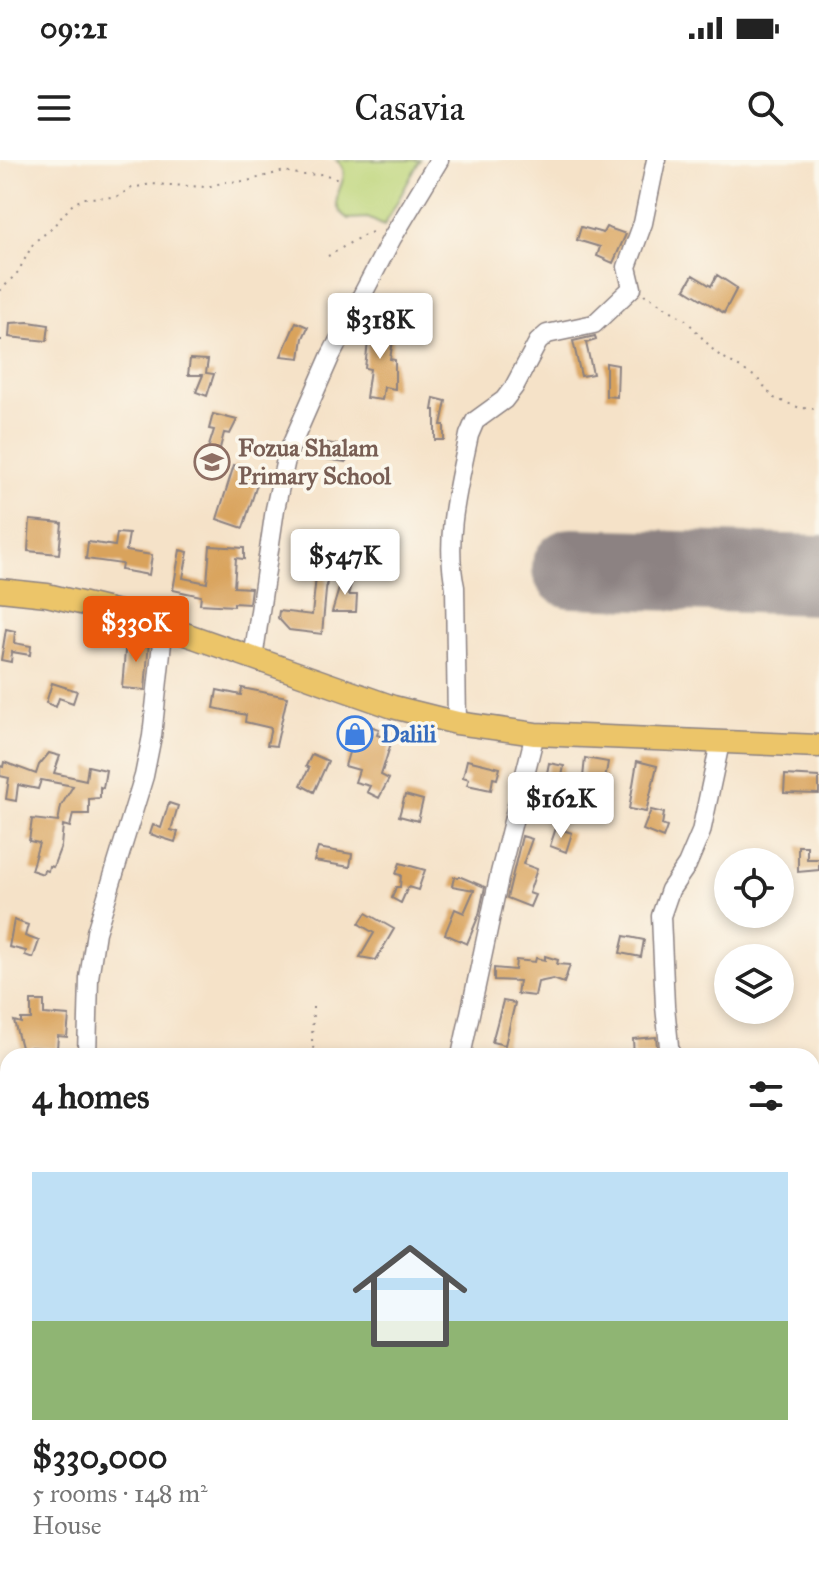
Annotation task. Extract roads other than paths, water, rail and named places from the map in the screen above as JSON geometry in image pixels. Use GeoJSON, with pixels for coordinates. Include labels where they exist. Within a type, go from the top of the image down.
{"type":"FeatureCollection","features":[{"type":"Feature","properties":{"kind":"main road"},"geometry":{"type":"LineString","coordinates":[[0,590],[92,604],[164,624],[253,659],[393,707],[457,723],[535,734],[819,746]]}},
{"type":"Feature","properties":{"kind":"street"},"geometry":{"type":"LineString","coordinates":[[253,659],[275,509],[287,455],[330,357],[392,238],[439,160]]}},
{"type":"Feature","properties":{"kind":"street"},"geometry":{"type":"LineString","coordinates":[[457,723],[455,587],[451,543],[469,435],[475,421],[504,400],[514,387],[538,342],[547,334],[594,324],[632,288],[627,267],[643,223],[656,160]]}},
{"type":"Feature","properties":{"kind":"street"},"geometry":{"type":"LineString","coordinates":[[87,1048],[92,953],[144,776],[156,709],[164,624]]}},
{"type":"Feature","properties":{"kind":"street"},"geometry":{"type":"LineString","coordinates":[[463,1048],[500,873],[535,734]]}},
{"type":"Feature","properties":{"kind":"street"},"geometry":{"type":"LineString","coordinates":[[669,1048],[661,916],[670,890],[687,865],[701,832],[720,743]]}},
{"type":"Feature","properties":{"kind":"place","name":"Fozua Shalam Primary School"},"geometry":{"type":"Point","coordinates":[212,462]}},
{"type":"Feature","properties":{"kind":"place","name":"Dalili"},"geometry":{"type":"Point","coordinates":[355,734]}}]}
